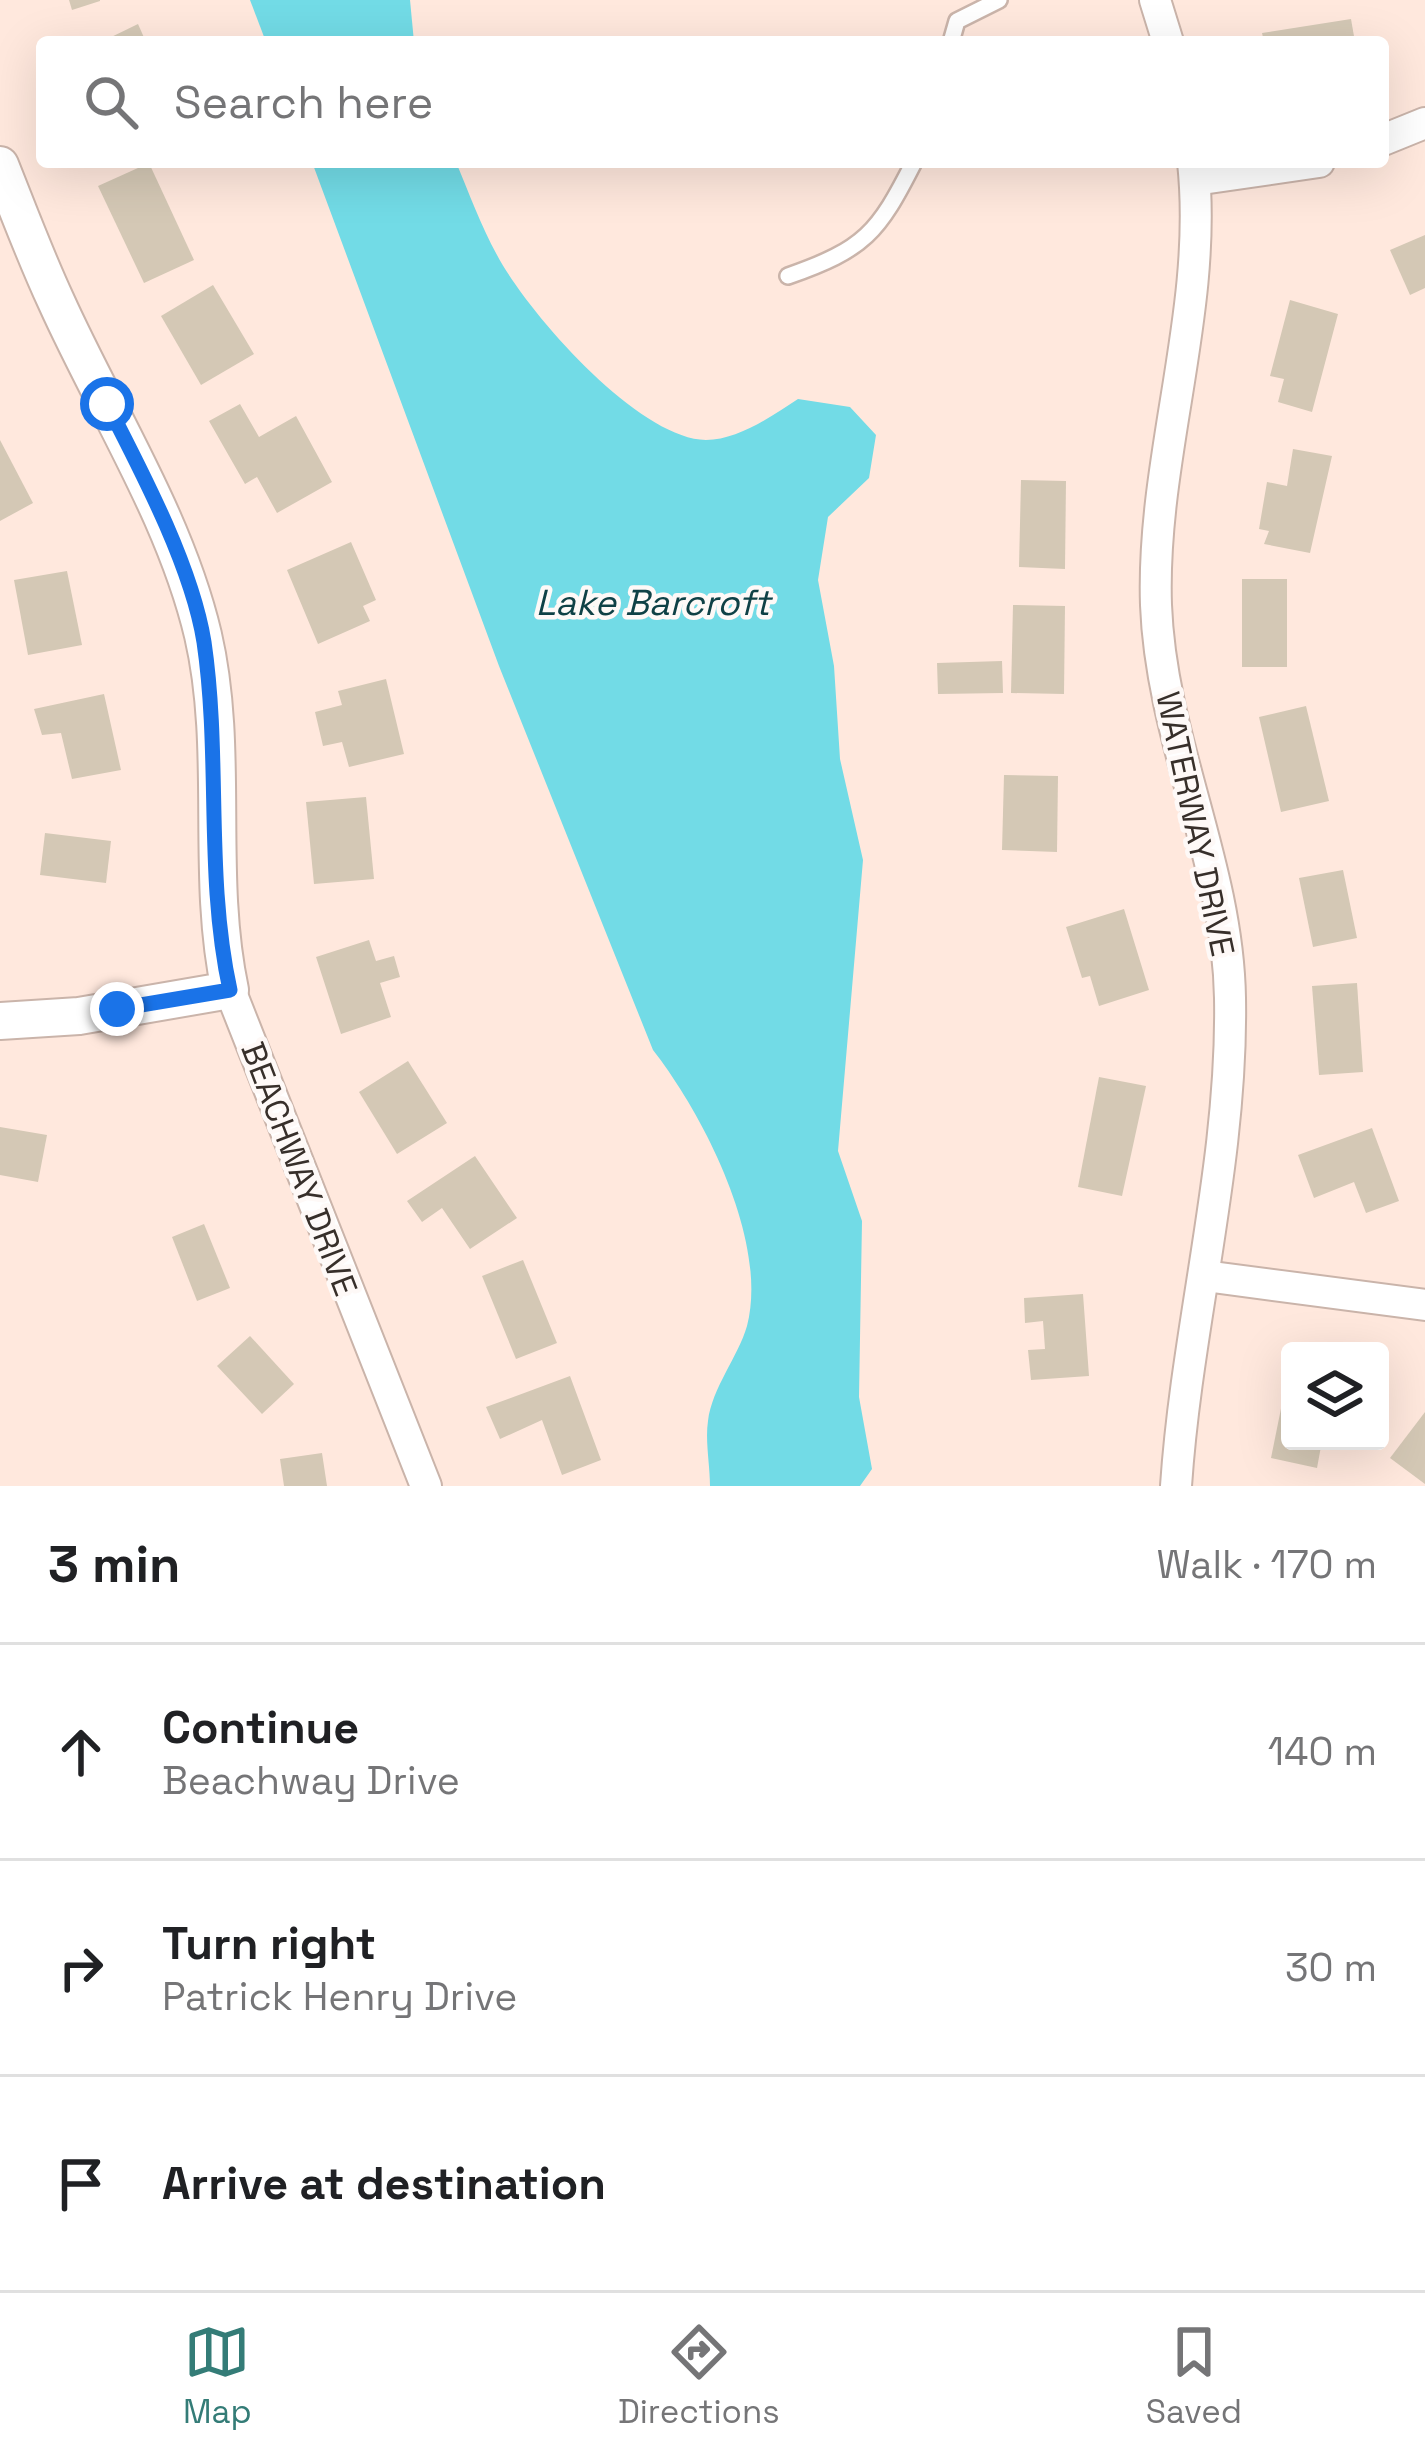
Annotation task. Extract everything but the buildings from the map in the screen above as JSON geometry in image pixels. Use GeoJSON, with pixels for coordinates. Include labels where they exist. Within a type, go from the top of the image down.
{"type":"FeatureCollection","features":[{"type":"Feature","properties":{"kind":"street"},"geometry":{"type":"LineString","coordinates":[[1155,0],[1166,36]]}},
{"type":"Feature","properties":{"kind":"street"},"geometry":{"type":"LineString","coordinates":[[1389,138],[1425,123]]}},
{"type":"Feature","properties":{"kind":"street","name":"BEACHWAY DRIVE"},"geometry":{"type":"LineString","coordinates":[[0,165],[56,301],[178,560],[203,636],[213,723],[217,915],[230,990],[426,1486]]}},
{"type":"Feature","properties":{"kind":"street"},"geometry":{"type":"LineString","coordinates":[[1194,171],[1236,168]]}},
{"type":"Feature","properties":{"kind":"street","name":"WATERWAY DRIVE"},"geometry":{"type":"LineString","coordinates":[[1176,1486],[1221,1152],[1230,995],[1209,858],[1162,675],[1156,604],[1158,543],[1192,277],[1194,171]]}},
{"type":"Feature","properties":{"kind":"street"},"geometry":{"type":"LineString","coordinates":[[0,1021],[79,1016],[230,990]]}},
{"type":"Feature","properties":{"kind":"street"},"geometry":{"type":"LineString","coordinates":[[1205,1276],[1425,1305]]}},
{"type":"Feature","properties":{"kind":"lane"},"geometry":{"type":"LineString","coordinates":[[953,36],[957,21],[999,0]]}},
{"type":"Feature","properties":{"kind":"lane"},"geometry":{"type":"LineString","coordinates":[[788,275],[840,258],[883,223],[911,168]]}},
{"type":"Feature","properties":{"kind":"water"},"geometry":{"type":"Polygon","coordinates":[[[250,0],[410,0],[413,36],[264,36],[250,0]]]}},
{"type":"Feature","properties":{"kind":"water","name":"Lake Barcroft"},"geometry":{"type":"Polygon","coordinates":[[[314,168],[459,168],[491,244],[533,308],[618,396],[679,434],[706,440],[730,436],[798,399],[850,407],[876,435],[869,478],[828,517],[818,580],[834,666],[840,759],[863,860],[838,1151],[862,1221],[859,1397],[872,1469],[860,1486],[710,1486],[710,1409],[747,1326],[751,1292],[740,1218],[711,1143],[653,1050],[499,666],[314,168]]]}},
{"type":"Feature","properties":{"kind":"route"},"geometry":{"type":"LineString","coordinates":[[107,404],[178,560],[203,636],[213,723],[217,915],[230,990],[117,1009]]}}]}
